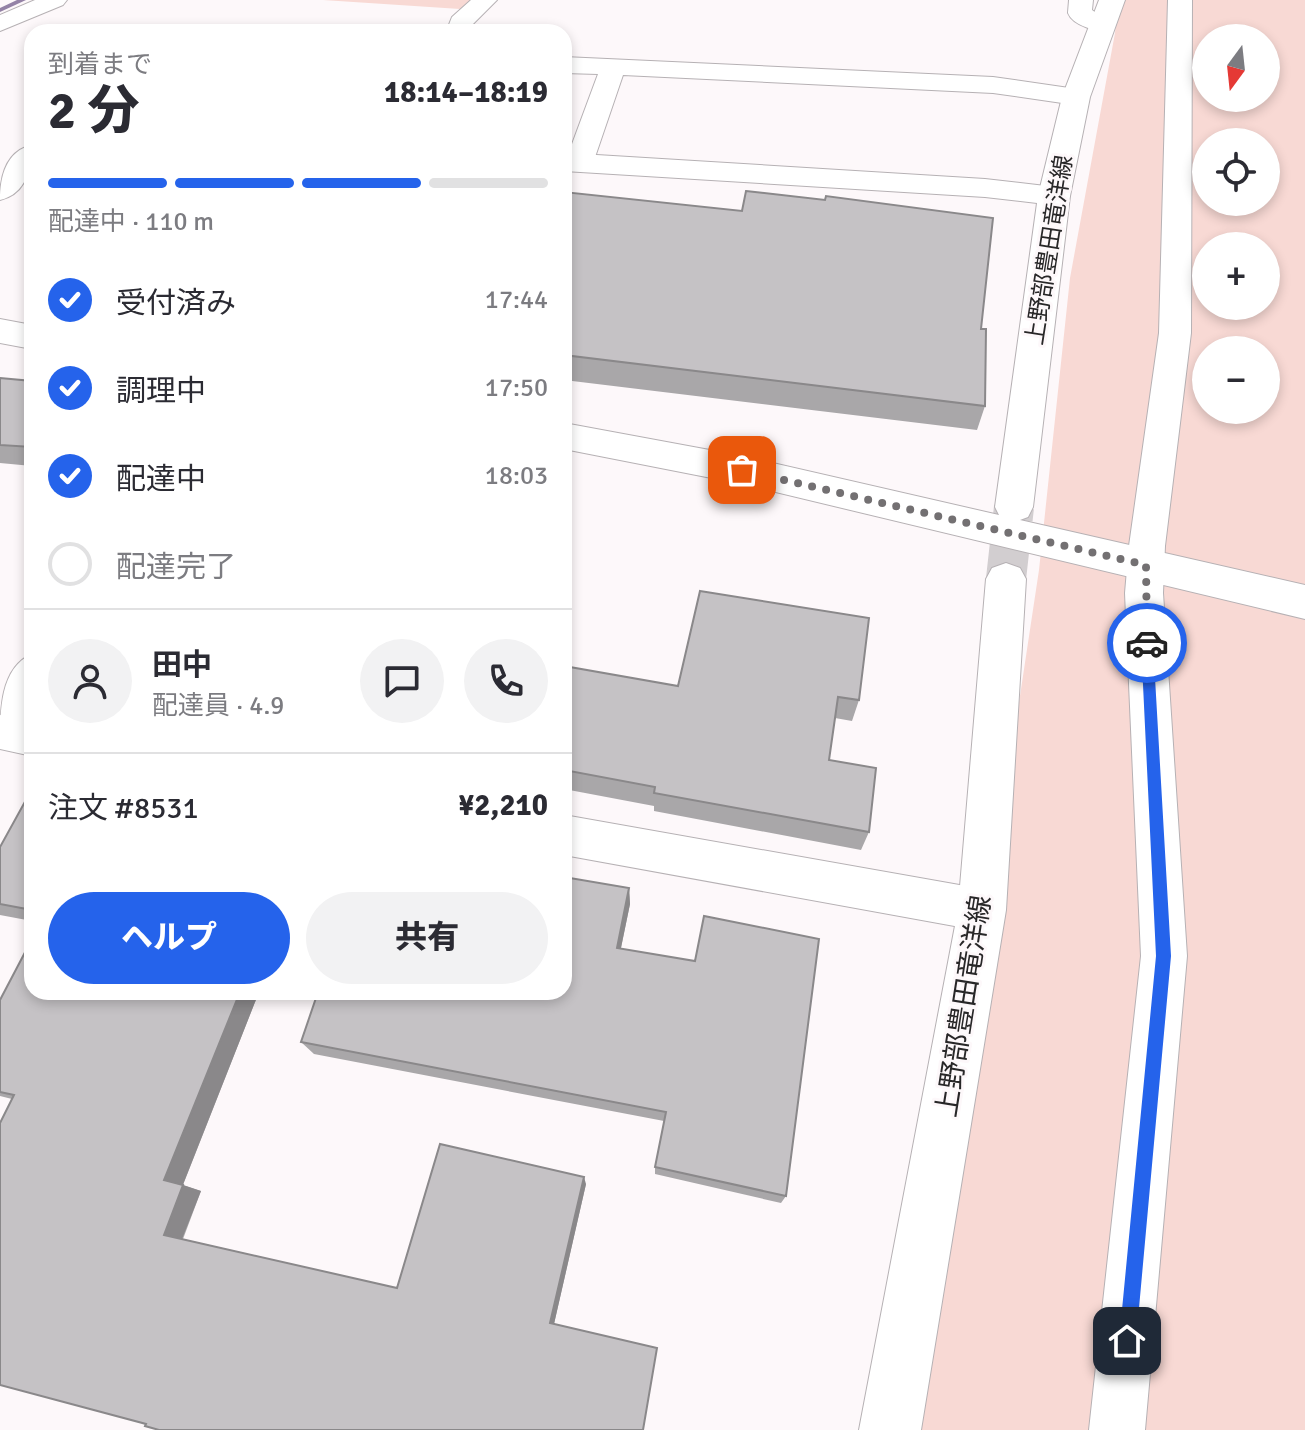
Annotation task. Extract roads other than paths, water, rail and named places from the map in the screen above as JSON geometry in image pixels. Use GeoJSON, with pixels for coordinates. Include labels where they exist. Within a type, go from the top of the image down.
{"type":"FeatureCollection","features":[{"type":"Feature","properties":{"kind":"main road","name":"上野部豊田竜洋線"},"geometry":{"type":"LineString","coordinates":[[1014,507],[1054,196],[1076,97],[1106,13]]}},
{"type":"Feature","properties":{"kind":"main road"},"geometry":{"type":"LineString","coordinates":[[572,163],[985,188],[1054,196]]}},
{"type":"Feature","properties":{"kind":"main road"},"geometry":{"type":"LineString","coordinates":[[0,331],[24,336]]}},
{"type":"Feature","properties":{"kind":"main road"},"geometry":{"type":"LineString","coordinates":[[572,438],[742,470],[1305,602]]}},
{"type":"Feature","properties":{"kind":"main road","name":"上野部豊田竜洋線"},"geometry":{"type":"LineString","coordinates":[[890,1430],[982,910],[1006,579]]}},
{"type":"Feature","properties":{"kind":"main road"},"geometry":{"type":"LineString","coordinates":[[0,726],[24,686]]}},
{"type":"Feature","properties":{"kind":"street"},"geometry":{"type":"LineString","coordinates":[[0,24],[55,0]]}},
{"type":"Feature","properties":{"kind":"street"},"geometry":{"type":"LineString","coordinates":[[463,24],[472,9],[485,0]]}},
{"type":"Feature","properties":{"kind":"street"},"geometry":{"type":"LineString","coordinates":[[1081,0],[1080,13],[1106,13]]}},
{"type":"Feature","properties":{"kind":"street"},"geometry":{"type":"LineString","coordinates":[[1117,1430],[1164,956],[1144,593],[1175,333],[1180,0]]}},
{"type":"Feature","properties":{"kind":"street"},"geometry":{"type":"LineString","coordinates":[[0,36],[24,38]]}},
{"type":"Feature","properties":{"kind":"street"},"geometry":{"type":"LineString","coordinates":[[572,65],[993,85],[1076,97]]}},
{"type":"Feature","properties":{"kind":"street"},"geometry":{"type":"LineString","coordinates":[[572,163],[613,67]]}},
{"type":"Feature","properties":{"kind":"street"},"geometry":{"type":"LineString","coordinates":[[0,192],[24,163]]}},
{"type":"Feature","properties":{"kind":"street"},"geometry":{"type":"LineString","coordinates":[[0,732],[24,736]]}},
{"type":"Feature","properties":{"kind":"street"},"geometry":{"type":"LineString","coordinates":[[572,836],[982,910]]}},
{"type":"Feature","properties":{"kind":"waterway"},"geometry":{"type":"LineString","coordinates":[[0,10],[23,0]]}},
{"type":"Feature","properties":{"kind":"tunnel"},"geometry":{"type":"LineString","coordinates":[[1006,579],[1014,507]]}}]}
